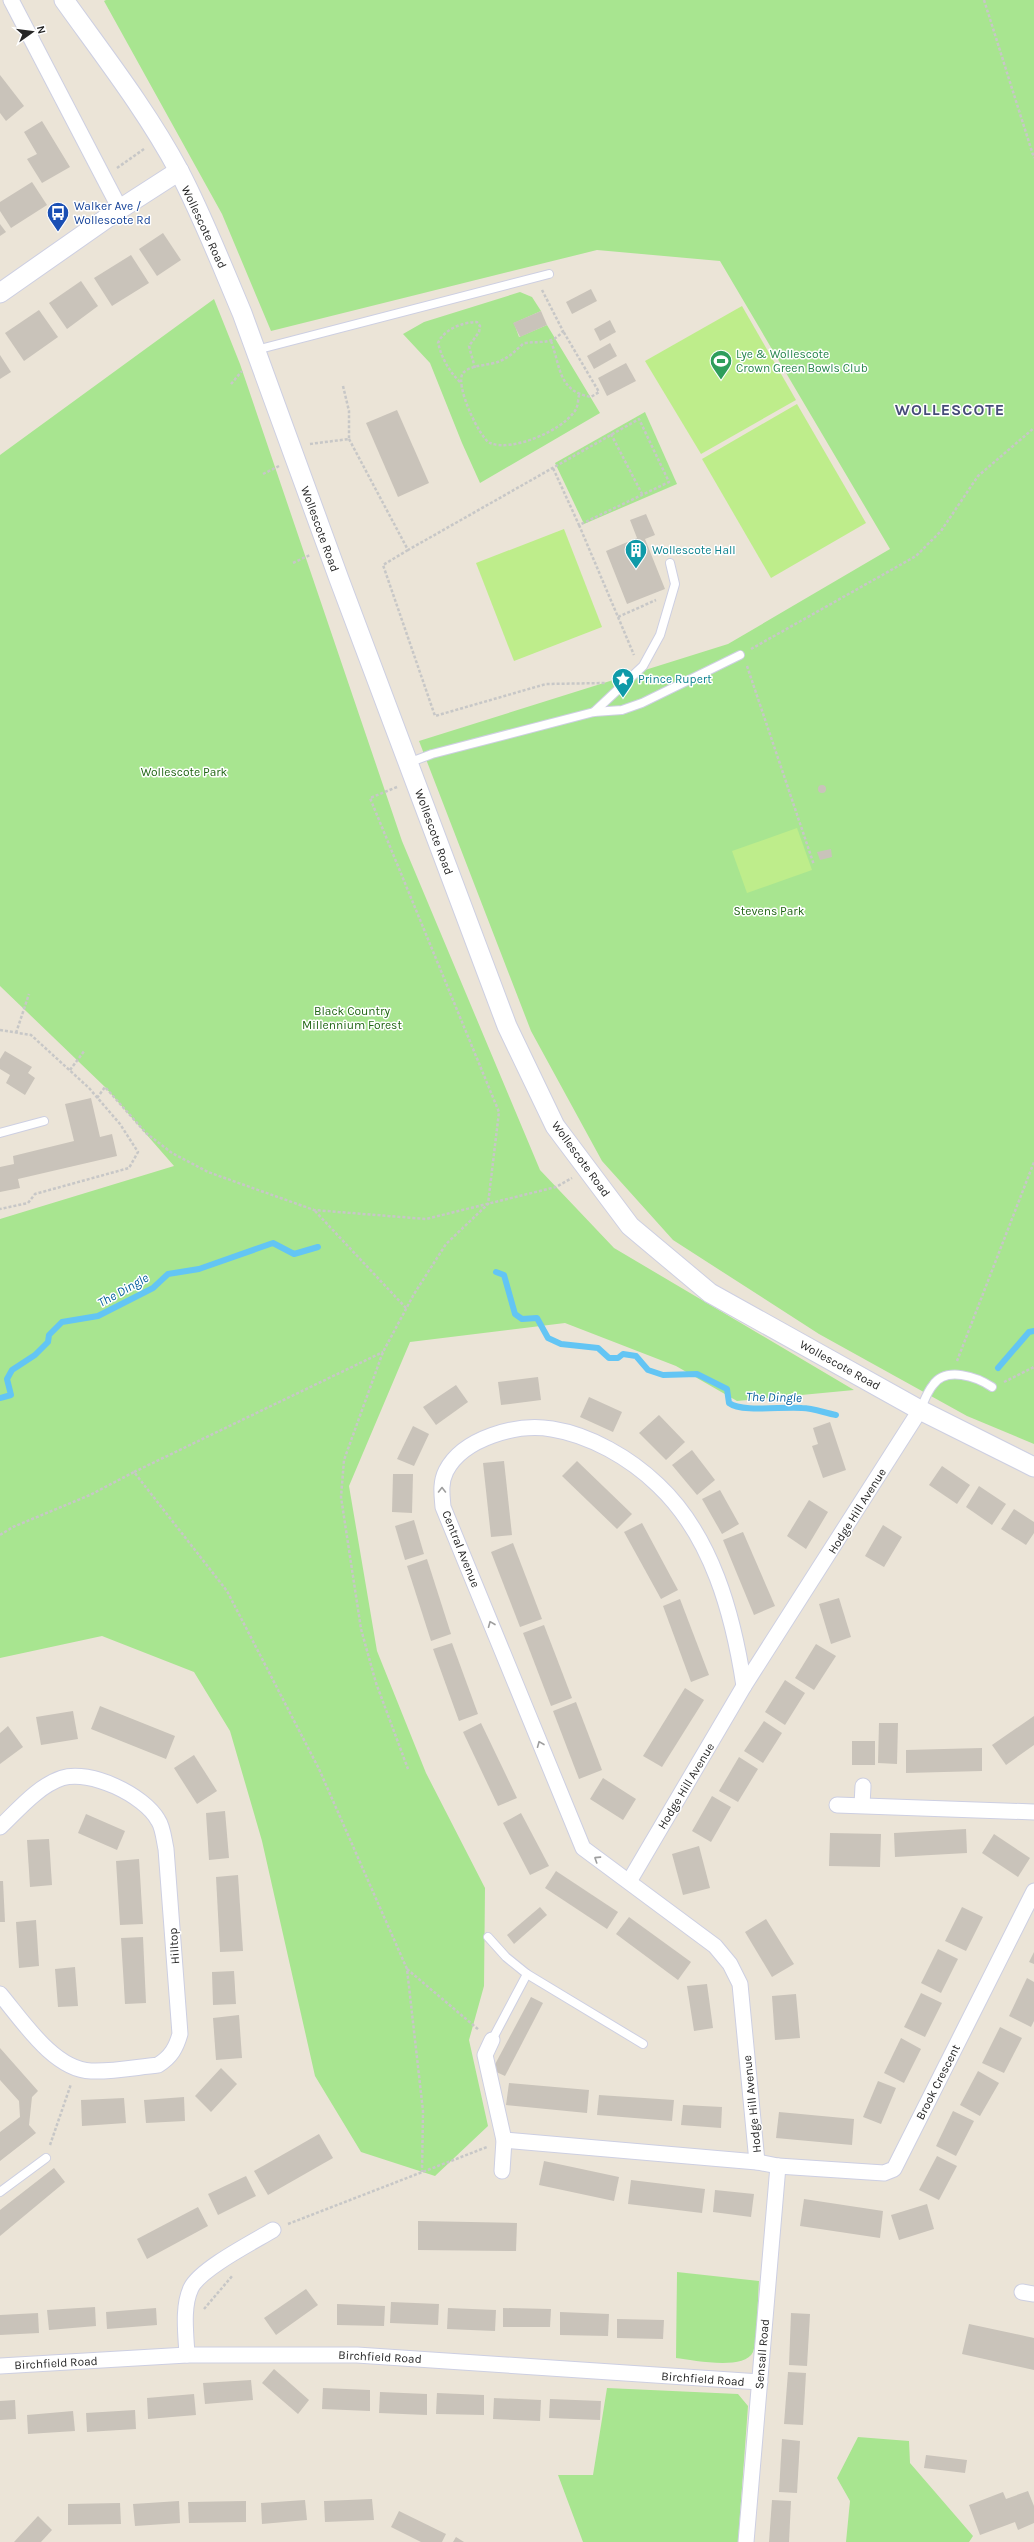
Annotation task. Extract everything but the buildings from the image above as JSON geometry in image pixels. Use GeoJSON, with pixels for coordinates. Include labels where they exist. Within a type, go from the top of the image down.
{"type":"FeatureCollection","features":[{"type":"Feature","properties":{"kind":"street"},"geometry":{"type":"LineString","coordinates":[[11,0],[120,209]]}},
{"type":"Feature","properties":{"kind":"street","name":"Wollescote Road"},"geometry":{"type":"LineString","coordinates":[[64,0],[135,99],[179,171],[228,280],[256,350],[411,771],[507,1026],[555,1126],[630,1226],[710,1293],[920,1410],[1034,1467]]}},
{"type":"Feature","properties":{"kind":"street"},"geometry":{"type":"LineString","coordinates":[[0,292],[120,209],[179,171]]}},
{"type":"Feature","properties":{"kind":"street","name":"Hodge Hill Avenue"},"geometry":{"type":"LineString","coordinates":[[758,2162],[740,1984],[730,1964],[715,1946],[630,1880],[744,1686],[920,1410]]}},
{"type":"Feature","properties":{"kind":"street","name":"Central Avenue"},"geometry":{"type":"LineString","coordinates":[[630,1880],[583,1848],[443,1507],[441,1487],[445,1472],[455,1458],[481,1440],[509,1431],[536,1427],[553,1429],[587,1440],[629,1461],[658,1485],[685,1516],[708,1553],[737,1637],[744,1686]]}},
{"type":"Feature","properties":{"kind":"street","name":"Hilltop"},"geometry":{"type":"LineString","coordinates":[[0,1827],[39,1791],[63,1778],[92,1779],[112,1783],[140,1802],[158,1819],[166,1849],[180,2034],[176,2048],[167,2060],[158,2065],[91,2071],[76,2068],[62,2061],[45,2046],[0,1994]]}},
{"type":"Feature","properties":{"kind":"street"},"geometry":{"type":"LineString","coordinates":[[862,1805],[863,1786]]}},
{"type":"Feature","properties":{"kind":"street"},"geometry":{"type":"LineString","coordinates":[[837,1805],[1034,1812]]}},
{"type":"Feature","properties":{"kind":"street","name":"Brook Crescent"},"geometry":{"type":"LineString","coordinates":[[504,2140],[758,2162],[778,2166],[884,2173],[894,2169],[1034,1890]]}},
{"type":"Feature","properties":{"kind":"street"},"geometry":{"type":"LineString","coordinates":[[492,2040],[485,2055],[504,2140],[502,2171]]}},
{"type":"Feature","properties":{"kind":"street","name":"Sensall Road"},"geometry":{"type":"LineString","coordinates":[[746,2542],[778,2166]]}},
{"type":"Feature","properties":{"kind":"street"},"geometry":{"type":"LineString","coordinates":[[187,2355],[186,2317],[191,2288],[201,2274],[273,2230]]}},
{"type":"Feature","properties":{"kind":"street","name":"Birchfield Road"},"geometry":{"type":"LineString","coordinates":[[0,2366],[187,2355],[357,2355],[760,2382]]}},
{"type":"Feature","properties":{"kind":"lane"},"geometry":{"type":"LineString","coordinates":[[256,350],[549,274]]}},
{"type":"Feature","properties":{"kind":"lane"},"geometry":{"type":"LineString","coordinates":[[594,712],[640,669],[660,635],[675,584],[670,563]]}},
{"type":"Feature","properties":{"kind":"lane"},"geometry":{"type":"LineString","coordinates":[[411,771],[432,754],[594,712],[622,710],[642,703],[741,654]]}},
{"type":"Feature","properties":{"kind":"lane"},"geometry":{"type":"LineString","coordinates":[[0,1133],[44,1121]]}},
{"type":"Feature","properties":{"kind":"lane"},"geometry":{"type":"LineString","coordinates":[[920,1410],[933,1384],[942,1377],[951,1375],[983,1381],[992,1387]]}},
{"type":"Feature","properties":{"kind":"lane"},"geometry":{"type":"LineString","coordinates":[[488,1936],[506,1957],[527,1974],[643,2044]]}},
{"type":"Feature","properties":{"kind":"lane"},"geometry":{"type":"LineString","coordinates":[[492,2040],[527,1974]]}},
{"type":"Feature","properties":{"kind":"lane"},"geometry":{"type":"LineString","coordinates":[[0,2192],[46,2158]]}},
{"type":"Feature","properties":{"kind":"path"},"geometry":{"type":"LineString","coordinates":[[984,0],[1034,158]]}},
{"type":"Feature","properties":{"kind":"path"},"geometry":{"type":"LineString","coordinates":[[103,177],[159,139]]}},
{"type":"Feature","properties":{"kind":"path"},"geometry":{"type":"LineString","coordinates":[[536,277],[563,331],[599,392],[591,397],[579,395],[570,390],[564,380],[551,341]]}},
{"type":"Feature","properties":{"kind":"path"},"geometry":{"type":"LineString","coordinates":[[474,368],[469,346],[479,332],[480,326],[477,322],[470,322],[442,335],[438,342],[440,351],[448,369],[460,382],[462,392],[481,433],[488,442],[499,446],[512,446],[528,440],[569,418],[576,411],[579,395]]}},
{"type":"Feature","properties":{"kind":"path"},"geometry":{"type":"LineString","coordinates":[[460,382],[463,374],[474,368],[510,357],[524,343],[556,340],[563,331]]}},
{"type":"Feature","properties":{"kind":"path"},"geometry":{"type":"LineString","coordinates":[[343,386],[349,411],[349,439],[408,550]]}},
{"type":"Feature","properties":{"kind":"path"},"geometry":{"type":"LineString","coordinates":[[579,525],[669,482],[639,419],[383,565],[435,716],[546,684],[626,682]]}},
{"type":"Feature","properties":{"kind":"path"},"geometry":{"type":"LineString","coordinates":[[814,865],[741,654],[916,556],[941,532],[978,476],[1034,428]]}},
{"type":"Feature","properties":{"kind":"path"},"geometry":{"type":"LineString","coordinates":[[611,434],[642,494]]}},
{"type":"Feature","properties":{"kind":"path"},"geometry":{"type":"LineString","coordinates":[[292,449],[314,443],[349,439]]}},
{"type":"Feature","properties":{"kind":"path"},"geometry":{"type":"LineString","coordinates":[[553,468],[579,525],[640,669]]}},
{"type":"Feature","properties":{"kind":"path"},"geometry":{"type":"LineString","coordinates":[[618,617],[673,592]]}},
{"type":"Feature","properties":{"kind":"path"},"geometry":{"type":"LineString","coordinates":[[408,1769],[376,1683],[361,1629],[341,1497],[344,1460],[383,1352],[406,1308],[446,1244],[488,1204],[499,1112],[370,798],[411,771]]}},
{"type":"Feature","properties":{"kind":"path"},"geometry":{"type":"LineString","coordinates":[[16,1033],[29,994]]}},
{"type":"Feature","properties":{"kind":"path"},"geometry":{"type":"LineString","coordinates":[[0,1030],[30,1035],[70,1070],[98,1098],[120,1124],[138,1152],[129,1168],[35,1194],[28,1203],[0,1209]]}},
{"type":"Feature","properties":{"kind":"path"},"geometry":{"type":"LineString","coordinates":[[70,1070],[85,1050]]}},
{"type":"Feature","properties":{"kind":"path"},"geometry":{"type":"LineString","coordinates":[[98,1098],[105,1087],[146,1133],[172,1153],[208,1172],[314,1210],[426,1219],[556,1187],[587,1169]]}},
{"type":"Feature","properties":{"kind":"path"},"geometry":{"type":"LineString","coordinates":[[951,1375],[1034,1162]]}},
{"type":"Feature","properties":{"kind":"path"},"geometry":{"type":"LineString","coordinates":[[314,1210],[406,1308]]}},
{"type":"Feature","properties":{"kind":"path"},"geometry":{"type":"LineString","coordinates":[[0,1535],[13,1527],[90,1495],[134,1472],[383,1352]]}},
{"type":"Feature","properties":{"kind":"path"},"geometry":{"type":"LineString","coordinates":[[134,1472],[227,1591],[319,1769],[407,1969],[423,2111],[422,2172]]}},
{"type":"Feature","properties":{"kind":"path"},"geometry":{"type":"LineString","coordinates":[[407,1969],[492,2040]]}},
{"type":"Feature","properties":{"kind":"path"},"geometry":{"type":"LineString","coordinates":[[46,2158],[76,2068]]}},
{"type":"Feature","properties":{"kind":"path"},"geometry":{"type":"LineString","coordinates":[[273,2230],[504,2140]]}},
{"type":"Feature","properties":{"kind":"path"},"geometry":{"type":"LineString","coordinates":[[186,2330],[237,2271]]}},
{"type":"Feature","properties":{"kind":"green space","name":"Stevens Park"},"geometry":{"type":"Polygon","coordinates":[[[1034,0],[1034,1444],[967,1416],[819,1334],[673,1240],[602,1161],[531,1031],[419,741],[728,644],[890,549],[720,261],[597,250],[271,331],[222,214],[104,1],[1034,0]]]}},
{"type":"Feature","properties":{"kind":"green space"},"geometry":{"type":"Polygon","coordinates":[[[520,292],[532,297],[541,311],[514,323],[519,337],[547,325],[600,413],[480,483],[462,443],[430,363],[403,334],[424,322],[520,292]]]}},
{"type":"Feature","properties":{"kind":"green space"},"geometry":{"type":"Polygon","coordinates":[[[214,299],[240,364],[402,841],[540,1170],[614,1248],[854,1390],[737,1401],[676,1366],[565,1323],[410,1342],[349,1486],[377,1651],[426,1773],[485,1888],[484,1986],[469,2040],[488,2126],[435,2176],[361,2152],[315,2076],[262,1841],[230,1731],[194,1672],[102,1636],[0,1658],[0,1219],[174,1166],[105,1087],[0,986],[0,455],[214,299]]]}},
{"type":"Feature","properties":{"kind":"green space","name":"Lye & Wollescote Crown Green Bowls Club"},"geometry":{"type":"Polygon","coordinates":[[[742,306],[796,400],[701,454],[645,361],[742,306]]]}},
{"type":"Feature","properties":{"kind":"green space"},"geometry":{"type":"Polygon","coordinates":[[[797,404],[866,523],[771,578],[702,459],[797,404]]]}},
{"type":"Feature","properties":{"kind":"green space"},"geometry":{"type":"Polygon","coordinates":[[[645,412],[677,484],[584,524],[555,463],[645,412]]]}},
{"type":"Feature","properties":{"kind":"green space"},"geometry":{"type":"Polygon","coordinates":[[[564,529],[602,627],[514,661],[476,563],[564,529]]]}},
{"type":"Feature","properties":{"kind":"green space"},"geometry":{"type":"Polygon","coordinates":[[[797,828],[812,870],[747,893],[732,851],[797,828]]]}},
{"type":"Feature","properties":{"kind":"green space"},"geometry":{"type":"Polygon","coordinates":[[[677,2272],[759,2281],[754,2347],[753,2352],[748,2358],[729,2363],[718,2363],[676,2358],[677,2272]]]}},
{"type":"Feature","properties":{"kind":"green space"},"geometry":{"type":"Polygon","coordinates":[[[607,2388],[738,2394],[748,2406],[738,2542],[583,2542],[558,2475],[593,2475],[607,2388]]]}},
{"type":"Feature","properties":{"kind":"green space"},"geometry":{"type":"Polygon","coordinates":[[[858,2437],[909,2441],[910,2463],[973,2536],[969,2542],[846,2542],[850,2501],[837,2478],[858,2437]]]}},
{"type":"Feature","properties":{"kind":"waterway","name":"The Dingle"},"geometry":{"type":"LineString","coordinates":[[0,1398],[11,1395],[7,1379],[12,1370],[35,1355],[48,1342],[49,1335],[62,1322],[98,1316],[153,1288],[168,1274],[199,1269],[273,1243],[294,1254],[318,1247]]}},
{"type":"Feature","properties":{"kind":"waterway","name":"The Dingle"},"geometry":{"type":"LineString","coordinates":[[496,1272],[504,1275],[515,1314],[522,1319],[537,1318],[548,1338],[561,1344],[598,1348],[609,1358],[618,1358],[623,1354],[636,1356],[648,1370],[663,1375],[697,1374],[727,1389],[729,1403],[735,1406],[743,1408],[806,1408],[836,1415]]}},
{"type":"Feature","properties":{"kind":"waterway"},"geometry":{"type":"LineString","coordinates":[[998,1368],[1029,1332],[1034,1331]]}},
{"type":"Feature","properties":{"kind":"place","name":"Walker Ave / Wollescote Rd"},"geometry":{"type":"Point","coordinates":[58,232]}},
{"type":"Feature","properties":{"kind":"place","name":"Lye & Wollescote Crown Green Bowls Club"},"geometry":{"type":"Point","coordinates":[721,380]}},
{"type":"Feature","properties":{"kind":"place","name":"Wollescote Hall"},"geometry":{"type":"Point","coordinates":[636,570]}},
{"type":"Feature","properties":{"kind":"place","name":"Prince Rupert"},"geometry":{"type":"Point","coordinates":[623,698]}},
{"type":"Feature","properties":{"kind":"district","name":"WOLLESCOTE"},"geometry":{"type":"Point","coordinates":[950,409]}},
{"type":"Feature","properties":{"kind":"park label","name":"Wollescote Park"},"geometry":{"type":"Point","coordinates":[184,772]}},
{"type":"Feature","properties":{"kind":"park label","name":"Black Country Millennium Forest"},"geometry":{"type":"Point","coordinates":[352,1018]}}]}
